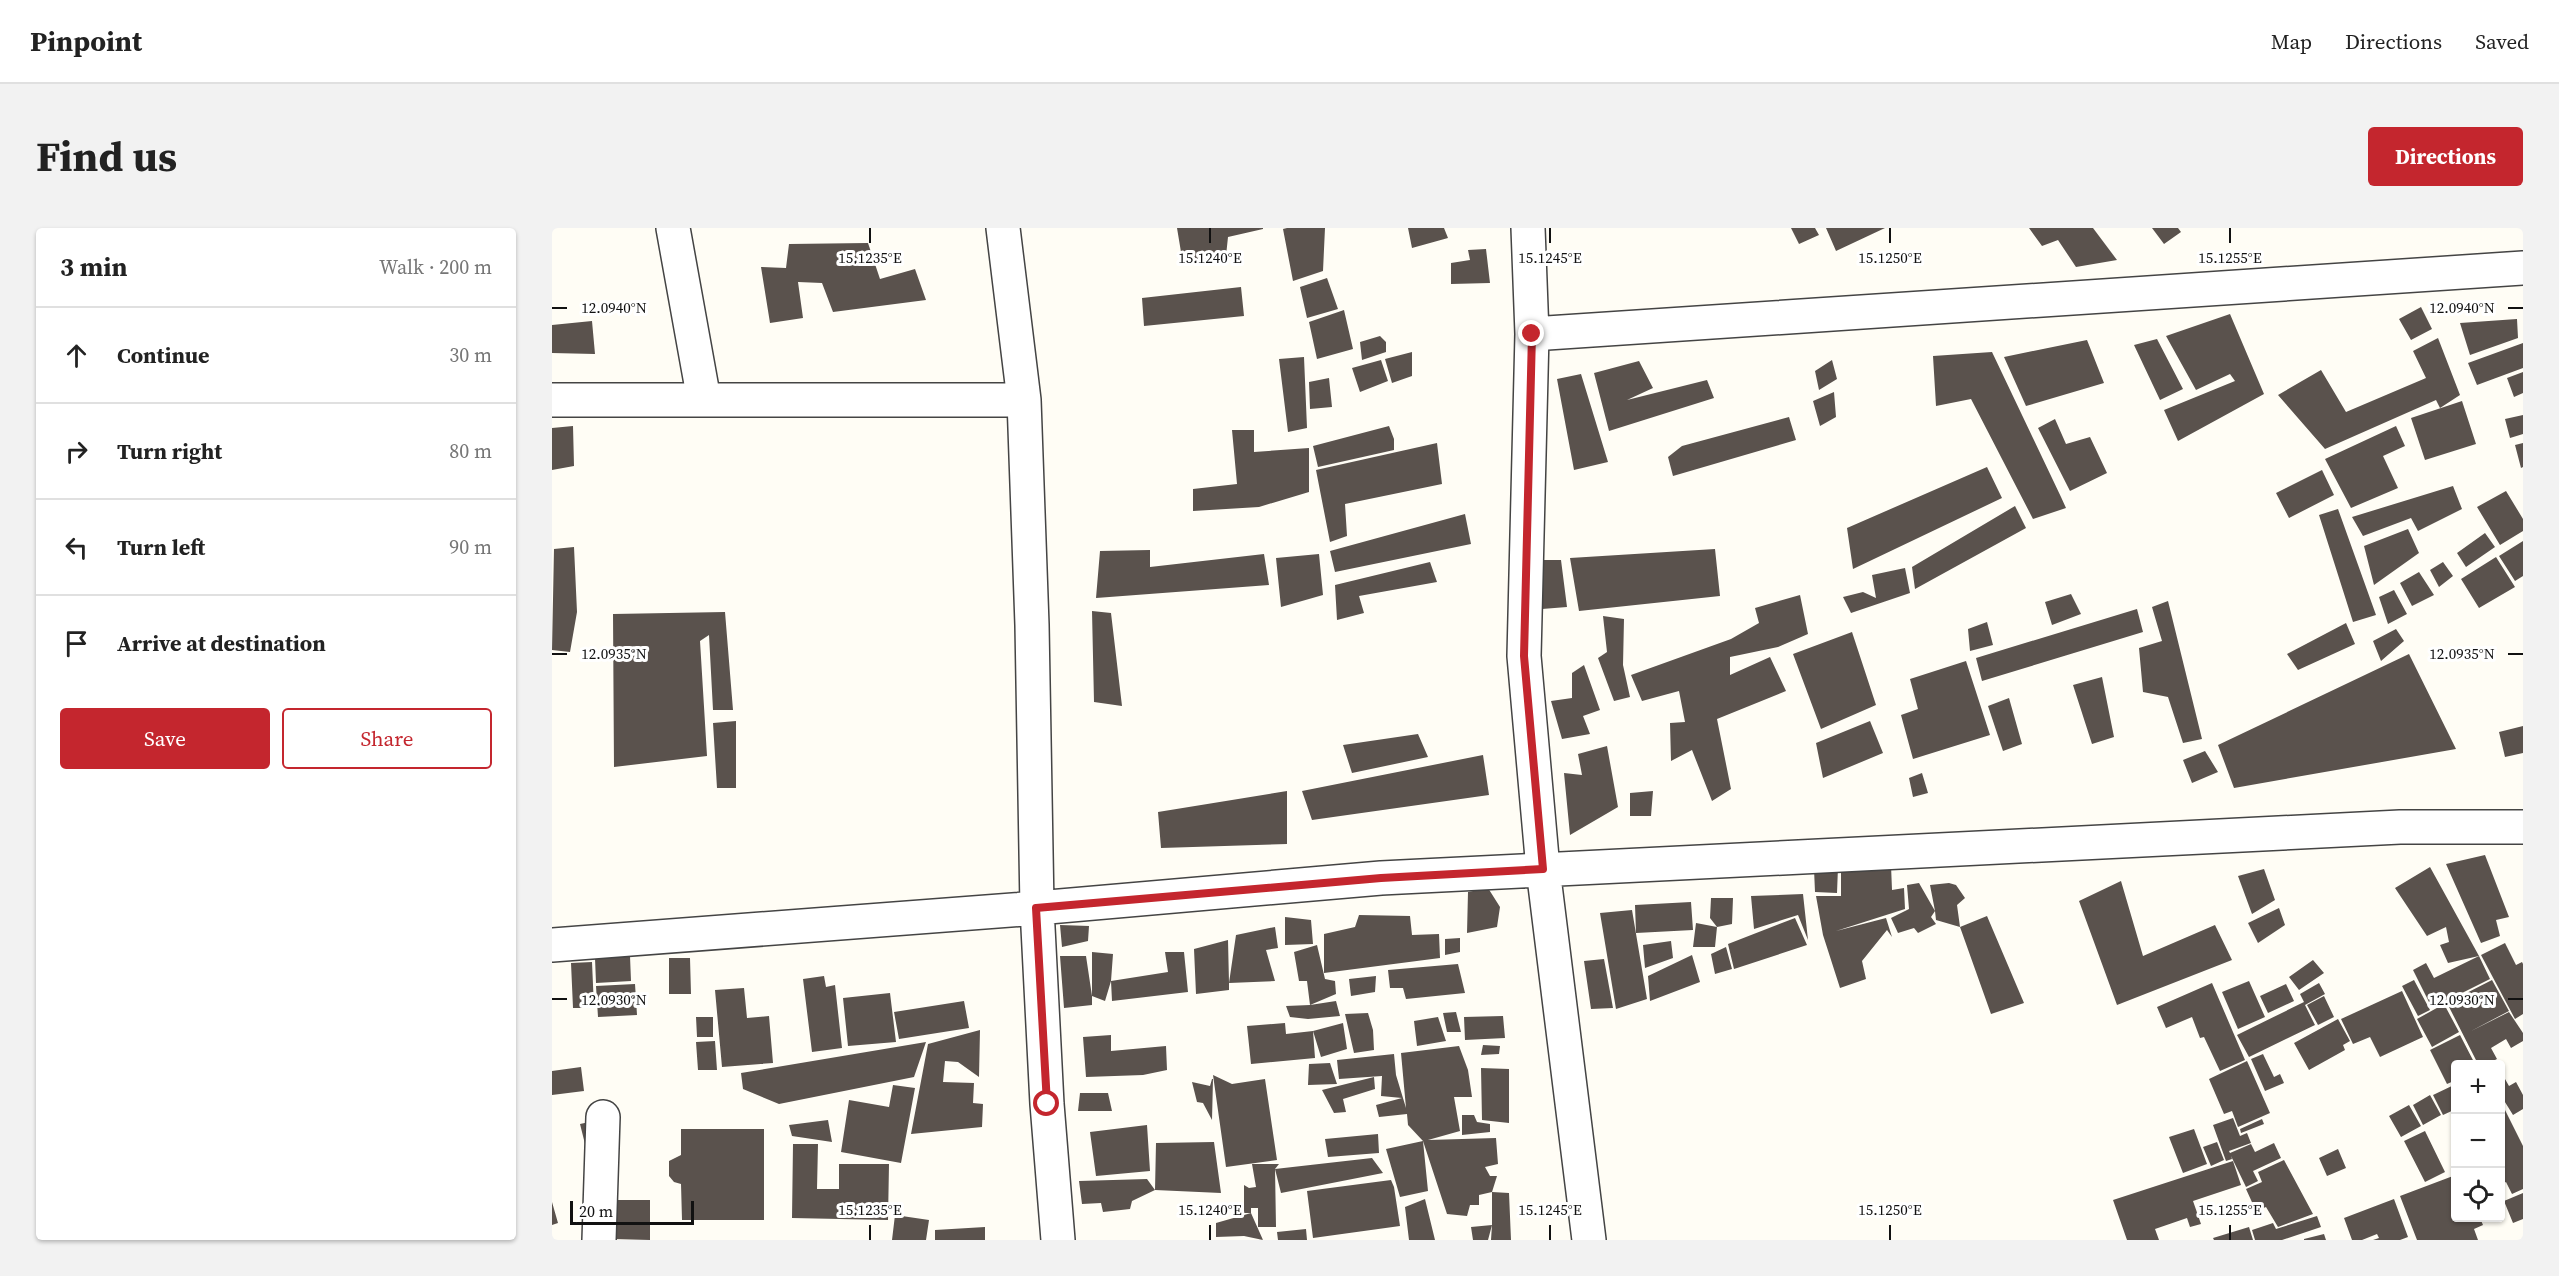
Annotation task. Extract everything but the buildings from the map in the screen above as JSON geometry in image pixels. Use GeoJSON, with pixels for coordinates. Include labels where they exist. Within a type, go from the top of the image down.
{"type":"FeatureCollection","features":[{"type":"Feature","properties":{"kind":"street"},"geometry":{"type":"LineString","coordinates":[[673,228],[704,400]]}},
{"type":"Feature","properties":{"kind":"street"},"geometry":{"type":"LineString","coordinates":[[1003,228],[1024,400],[1032,625],[1036,908],[1047,1104],[1058,1240]]}},
{"type":"Feature","properties":{"kind":"street"},"geometry":{"type":"LineString","coordinates":[[1528,228],[1532,334],[1524,656],[1543,869],[1588,1240]]}},
{"type":"Feature","properties":{"kind":"street"},"geometry":{"type":"LineString","coordinates":[[1532,334],[2523,268]]}},
{"type":"Feature","properties":{"kind":"street"},"geometry":{"type":"LineString","coordinates":[[552,400],[1024,400]]}},
{"type":"Feature","properties":{"kind":"street"},"geometry":{"type":"LineString","coordinates":[[552,945],[1036,908],[1381,878],[2400,827],[2523,827]]}},
{"type":"Feature","properties":{"kind":"street"},"geometry":{"type":"LineString","coordinates":[[598,1240],[603,1117]]}},
{"type":"Feature","properties":{"kind":"route"},"geometry":{"type":"LineString","coordinates":[[1047,1104],[1036,908],[1381,878],[1543,869],[1524,656],[1532,334]]}}]}
